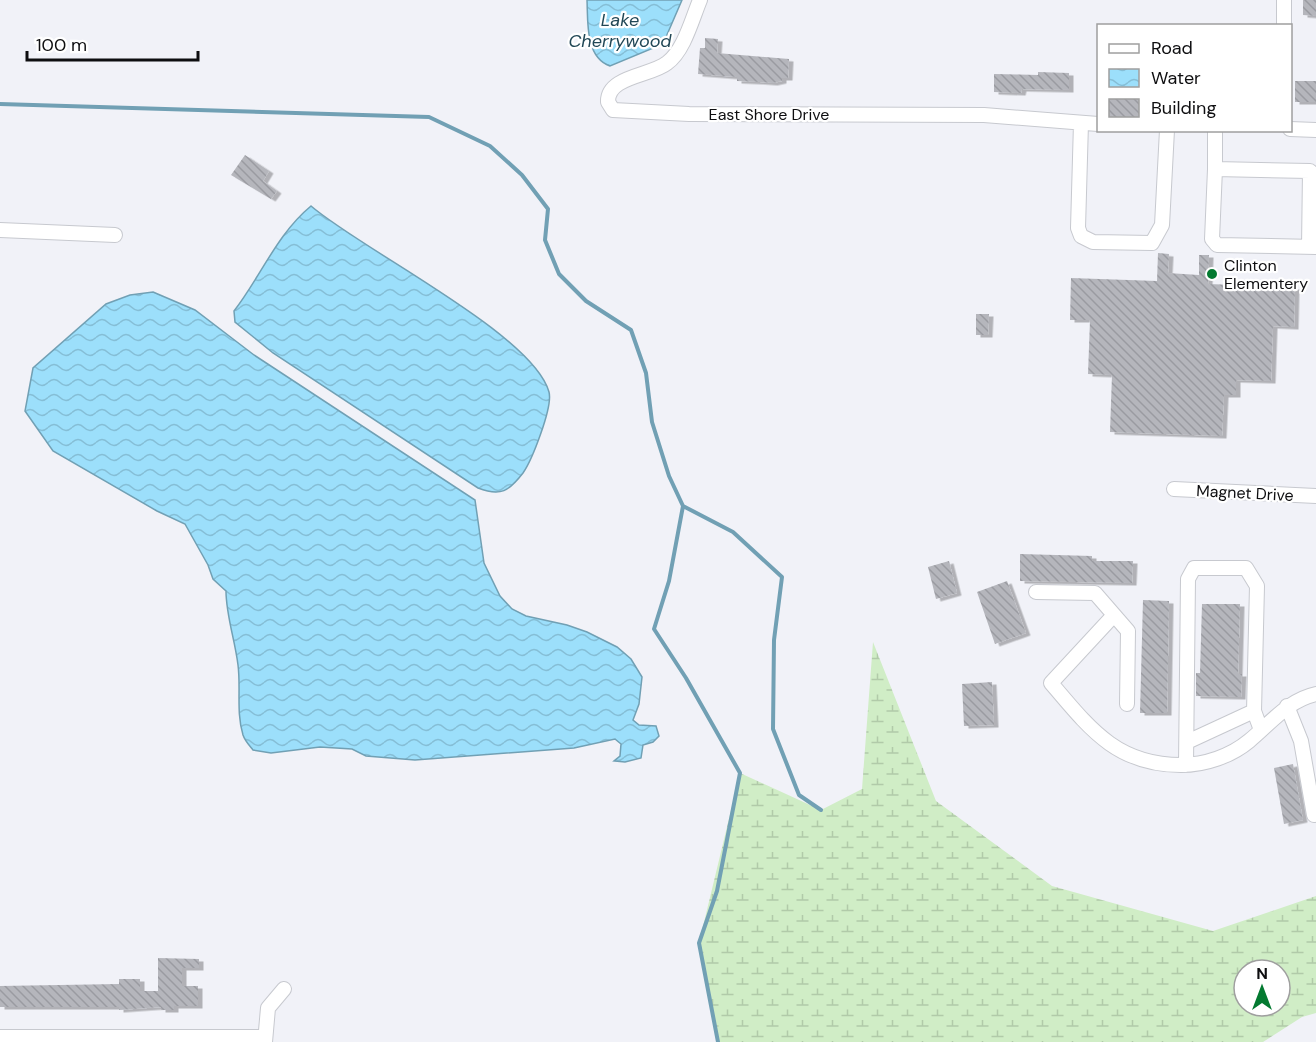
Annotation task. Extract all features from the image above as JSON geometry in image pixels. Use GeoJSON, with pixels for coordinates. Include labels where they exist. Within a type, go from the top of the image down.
{"type":"FeatureCollection","features":[{"type":"Feature","properties":{"kind":"street","name":"East Shore Drive"},"geometry":{"type":"LineString","coordinates":[[700,0],[676,55],[659,68],[611,90],[608,102],[613,110],[689,114],[984,116],[1081,123]]}},
{"type":"Feature","properties":{"kind":"street"},"geometry":{"type":"LineString","coordinates":[[1284,0],[1284,24]]}},
{"type":"Feature","properties":{"kind":"street"},"geometry":{"type":"LineString","coordinates":[[1097,124],[1081,123],[1078,228],[1081,236],[1093,242],[1152,243],[1159,235],[1162,225],[1167,132]]}},
{"type":"Feature","properties":{"kind":"street"},"geometry":{"type":"LineString","coordinates":[[1292,129],[1316,130]]}},
{"type":"Feature","properties":{"kind":"street"},"geometry":{"type":"LineString","coordinates":[[1215,132],[1212,239],[1216,245],[1312,247],[1310,171],[1215,169]]}},
{"type":"Feature","properties":{"kind":"street"},"geometry":{"type":"LineString","coordinates":[[0,230],[115,235]]}},
{"type":"Feature","properties":{"kind":"street","name":"Magnet Drive"},"geometry":{"type":"LineString","coordinates":[[1174,489],[1316,496]]}},
{"type":"Feature","properties":{"kind":"street"},"geometry":{"type":"LineString","coordinates":[[1186,765],[1188,579],[1194,568],[1246,568],[1257,586],[1254,711],[1261,730]]}},
{"type":"Feature","properties":{"kind":"street"},"geometry":{"type":"LineString","coordinates":[[1036,592],[1095,593],[1128,631],[1127,704]]}},
{"type":"Feature","properties":{"kind":"street"},"geometry":{"type":"LineString","coordinates":[[1114,615],[1051,683],[1089,728],[1121,752],[1146,763],[1186,765],[1219,758],[1238,749],[1287,706],[1316,693]]}},
{"type":"Feature","properties":{"kind":"street"},"geometry":{"type":"LineString","coordinates":[[1287,706],[1301,741],[1314,815]]}},
{"type":"Feature","properties":{"kind":"street"},"geometry":{"type":"LineString","coordinates":[[1187,742],[1254,711]]}},
{"type":"Feature","properties":{"kind":"street"},"geometry":{"type":"LineString","coordinates":[[0,1037],[128,1040],[265,1039],[268,1008],[284,989]]}},
{"type":"Feature","properties":{"kind":"green space"},"geometry":{"type":"Polygon","coordinates":[[[873,642],[936,801],[1052,886],[1213,931],[1316,896],[1316,1013],[1302,1017],[1263,1042],[718,1042],[699,943],[740,773],[821,810],[862,789],[873,642]]]}},
{"type":"Feature","properties":{"kind":"water","name":"Lake Cherrywood"},"geometry":{"type":"Polygon","coordinates":[[[587,0],[682,0],[663,44],[610,66],[596,55],[592,47],[588,28],[587,0]]]}},
{"type":"Feature","properties":{"kind":"water"},"geometry":{"type":"Polygon","coordinates":[[[311,206],[480,319],[512,345],[536,369],[549,392],[548,409],[527,466],[509,488],[493,492],[478,488],[273,353],[235,322],[234,311],[270,256],[288,229],[311,206]]]}},
{"type":"Feature","properties":{"kind":"water"},"geometry":{"type":"Polygon","coordinates":[[[153,292],[195,310],[254,355],[475,500],[484,563],[500,596],[512,609],[526,616],[587,632],[617,647],[631,659],[642,677],[639,704],[633,720],[639,725],[656,726],[659,736],[653,742],[643,745],[641,758],[625,762],[614,761],[620,756],[621,744],[615,739],[574,748],[415,760],[366,756],[352,749],[320,747],[271,753],[253,750],[243,735],[241,726],[238,665],[227,609],[226,591],[213,579],[208,565],[185,524],[157,511],[53,451],[25,411],[33,368],[106,304],[130,295],[153,292]]]}},
{"type":"Feature","properties":{"kind":"building"},"geometry":{"type":"Polygon","coordinates":[[[1303,0],[1316,0],[1316,16],[1303,15],[1303,0]]]}},
{"type":"Feature","properties":{"kind":"building"},"geometry":{"type":"Polygon","coordinates":[[[705,38],[718,39],[717,53],[789,59],[788,78],[782,78],[782,81],[773,83],[737,81],[737,77],[698,74],[700,48],[705,48],[705,38]]]}},
{"type":"Feature","properties":{"kind":"building"},"geometry":{"type":"Polygon","coordinates":[[[1038,72],[1069,73],[1069,90],[1022,89],[1021,93],[994,92],[994,74],[1038,75],[1038,72]]]}},
{"type":"Feature","properties":{"kind":"building"},"geometry":{"type":"Polygon","coordinates":[[[1295,81],[1316,81],[1316,102],[1295,102],[1295,81]]]}},
{"type":"Feature","properties":{"kind":"building"},"geometry":{"type":"Polygon","coordinates":[[[245,155],[269,171],[263,181],[277,191],[271,199],[231,175],[245,155]]]}},
{"type":"Feature","properties":{"kind":"building"},"geometry":{"type":"Polygon","coordinates":[[[1158,253],[1169,254],[1168,273],[1199,275],[1199,255],[1209,255],[1208,284],[1295,287],[1294,327],[1273,326],[1271,381],[1236,380],[1236,395],[1224,395],[1222,436],[1110,432],[1112,375],[1088,374],[1090,320],[1070,320],[1071,278],[1157,281],[1158,253]]]}},
{"type":"Feature","properties":{"kind":"building"},"geometry":{"type":"Polygon","coordinates":[[[976,314],[989,314],[988,335],[976,335],[976,314]]]}},
{"type":"Feature","properties":{"kind":"building"},"geometry":{"type":"Polygon","coordinates":[[[1020,554],[1092,556],[1092,561],[1133,561],[1132,583],[1020,581],[1020,554]]]}},
{"type":"Feature","properties":{"kind":"building"},"geometry":{"type":"Polygon","coordinates":[[[949,561],[957,593],[936,599],[928,567],[949,561]]]}},
{"type":"Feature","properties":{"kind":"building"},"geometry":{"type":"Polygon","coordinates":[[[1007,581],[1026,633],[995,644],[977,592],[1007,581]]]}},
{"type":"Feature","properties":{"kind":"building"},"geometry":{"type":"Polygon","coordinates":[[[1143,600],[1169,601],[1167,713],[1140,713],[1143,600]]]}},
{"type":"Feature","properties":{"kind":"building"},"geometry":{"type":"Polygon","coordinates":[[[1202,604],[1240,604],[1238,674],[1242,674],[1241,697],[1196,696],[1196,673],[1200,673],[1202,604]]]}},
{"type":"Feature","properties":{"kind":"building"},"geometry":{"type":"Polygon","coordinates":[[[992,682],[994,725],[964,726],[962,684],[992,682]]]}},
{"type":"Feature","properties":{"kind":"building"},"geometry":{"type":"Polygon","coordinates":[[[1293,764],[1303,820],[1284,824],[1274,768],[1293,764]]]}},
{"type":"Feature","properties":{"kind":"building"},"geometry":{"type":"Polygon","coordinates":[[[158,958],[199,959],[199,968],[182,968],[182,986],[198,986],[198,1006],[174,1006],[174,1010],[161,1010],[161,1007],[119,1010],[119,1007],[0,1007],[0,986],[119,984],[119,979],[140,979],[140,991],[158,991],[158,958]]]}},
{"type":"Feature","properties":{"kind":"waterway"},"geometry":{"type":"LineString","coordinates":[[0,104],[429,117],[490,146],[522,175],[548,209],[545,240],[559,274],[586,301],[631,330],[646,373],[652,422],[669,476],[683,506],[733,532],[782,577],[774,640],[773,729],[799,795],[821,810]]}},
{"type":"Feature","properties":{"kind":"waterway"},"geometry":{"type":"LineString","coordinates":[[683,506],[669,581],[654,629],[686,678],[740,773],[717,891],[699,943],[718,1042]]}},
{"type":"Feature","properties":{"kind":"place","name":"Clinton Elementery"},"geometry":{"type":"Point","coordinates":[1212,274]}}]}
